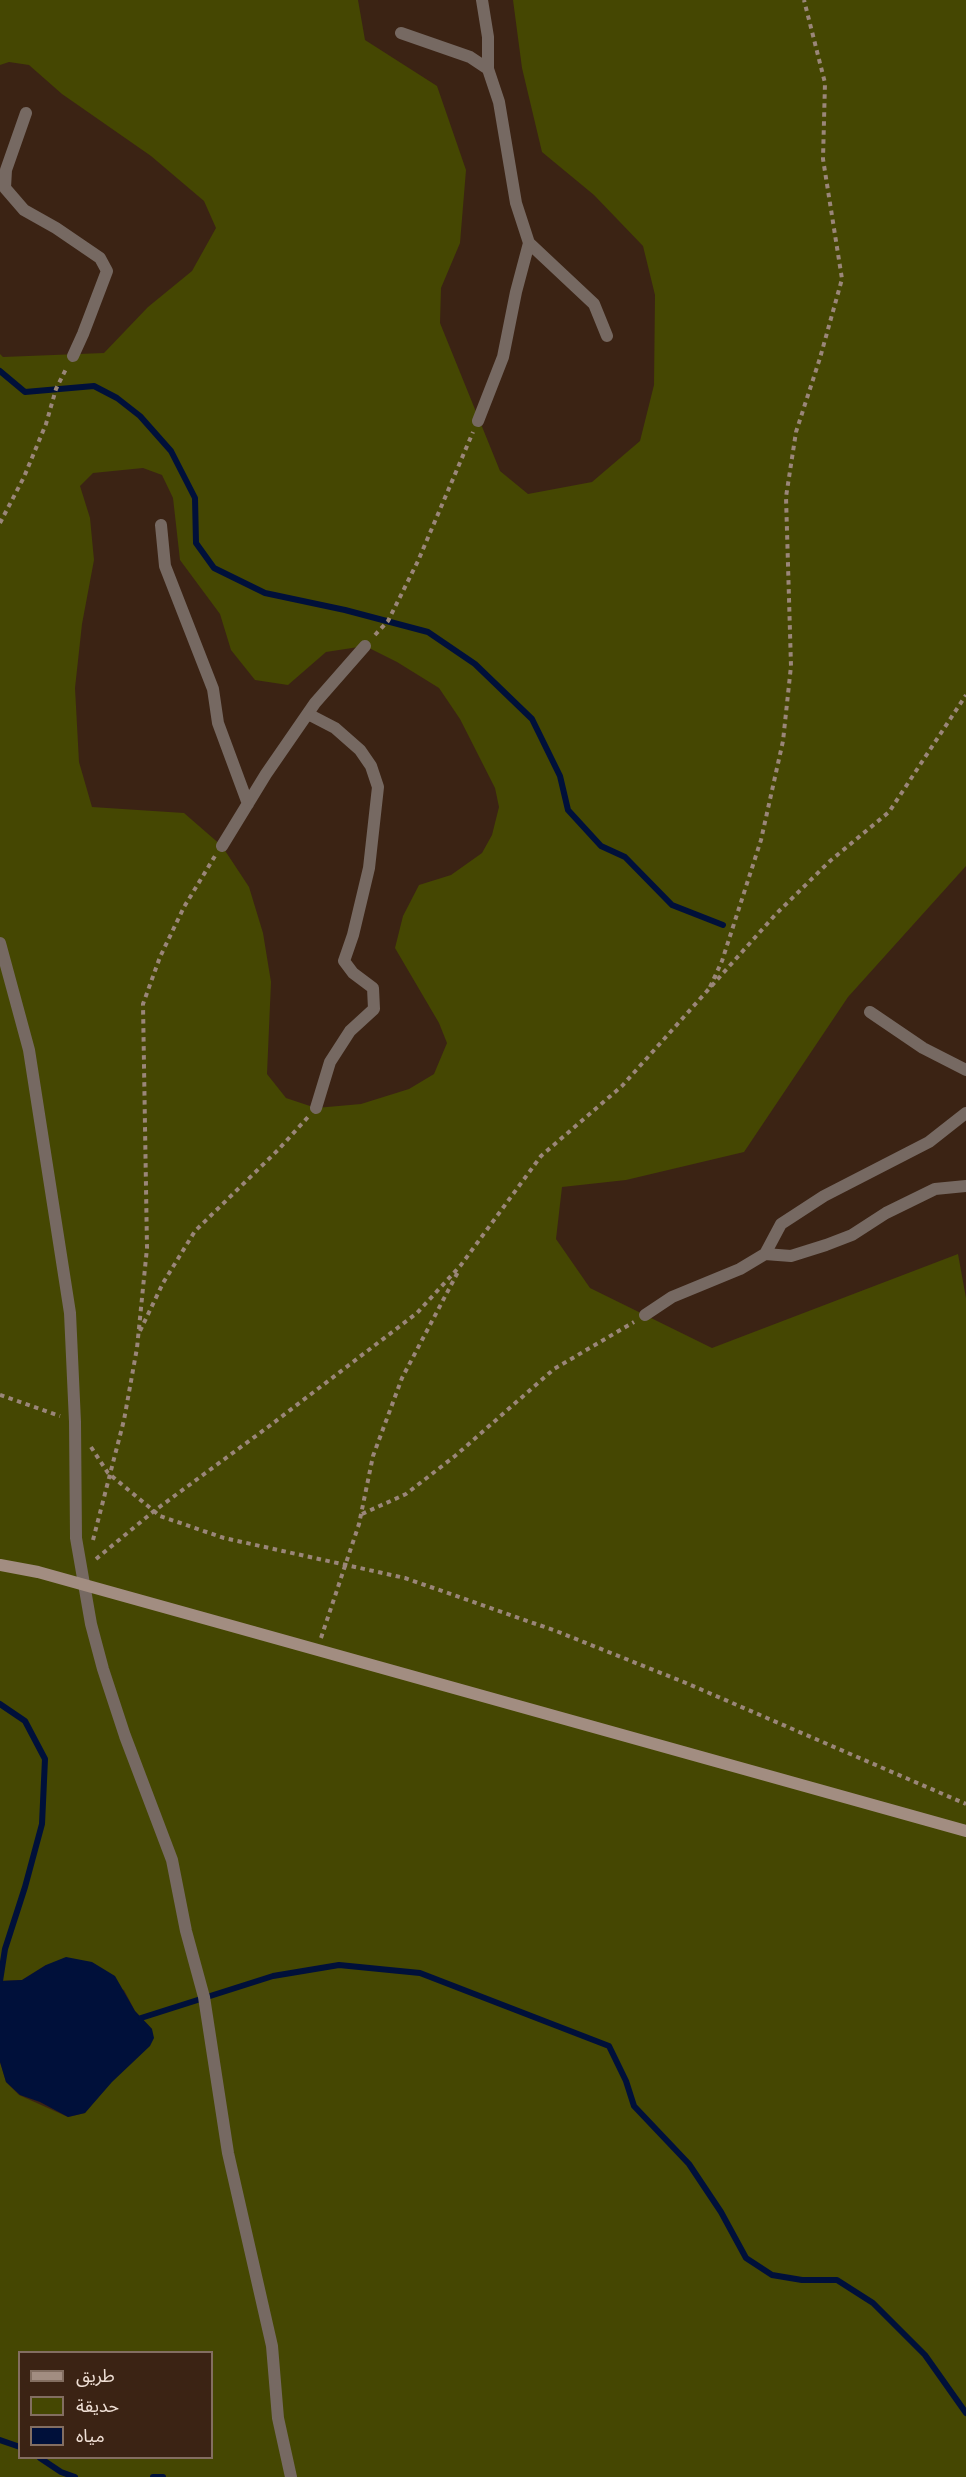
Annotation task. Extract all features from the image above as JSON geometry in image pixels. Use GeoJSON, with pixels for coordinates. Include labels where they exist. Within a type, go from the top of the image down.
{"type":"FeatureCollection","features":[{"type":"Feature","properties":{"kind":"main road"},"geometry":{"type":"LineString","coordinates":[[0,1565],[38,1572],[966,1831]]}},
{"type":"Feature","properties":{"kind":"street"},"geometry":{"type":"LineString","coordinates":[[482,0],[488,37],[488,69],[499,102],[516,203],[529,243],[594,304],[607,336]]}},
{"type":"Feature","properties":{"kind":"street"},"geometry":{"type":"LineString","coordinates":[[401,33],[470,57],[488,69]]}},
{"type":"Feature","properties":{"kind":"street"},"geometry":{"type":"LineString","coordinates":[[26,113],[6,170],[2,192],[24,210],[56,228],[100,258],[107,271],[73,356]]}},
{"type":"Feature","properties":{"kind":"street"},"geometry":{"type":"LineString","coordinates":[[478,421],[503,357],[529,243]]}},
{"type":"Feature","properties":{"kind":"street"},"geometry":{"type":"LineString","coordinates":[[161,525],[165,566],[213,689],[218,723],[248,804]]}},
{"type":"Feature","properties":{"kind":"street"},"geometry":{"type":"LineString","coordinates":[[222,846],[308,714],[365,646]]}},
{"type":"Feature","properties":{"kind":"street"},"geometry":{"type":"LineString","coordinates":[[308,714],[335,728],[360,750],[371,766],[378,787],[369,868],[353,935],[344,961],[352,973],[373,988],[374,1009],[350,1031],[330,1062],[316,1108]]}},
{"type":"Feature","properties":{"kind":"street"},"geometry":{"type":"LineString","coordinates":[[0,943],[29,1050],[70,1313],[75,1422],[76,1538],[91,1624],[103,1669],[172,1860],[186,1931],[204,1997],[228,2153],[272,2346],[278,2418],[291,2477]]}},
{"type":"Feature","properties":{"kind":"street"},"geometry":{"type":"LineString","coordinates":[[870,1012],[923,1048],[966,1070]]}},
{"type":"Feature","properties":{"kind":"street"},"geometry":{"type":"LineString","coordinates":[[645,1315],[672,1297],[740,1269],[765,1254],[781,1224],[824,1196],[929,1142],[966,1113]]}},
{"type":"Feature","properties":{"kind":"street"},"geometry":{"type":"LineString","coordinates":[[765,1254],[792,1256],[826,1245],[852,1235],[886,1213],[935,1189],[966,1186]]}},
{"type":"Feature","properties":{"kind":"path"},"geometry":{"type":"LineString","coordinates":[[708,993],[722,961],[761,840],[783,741],[791,666],[786,497],[796,432],[842,279],[822,159],[825,83],[804,0]]}},
{"type":"Feature","properties":{"kind":"path"},"geometry":{"type":"LineString","coordinates":[[0,523],[24,477],[46,424],[57,389],[73,356]]}},
{"type":"Feature","properties":{"kind":"path"},"geometry":{"type":"LineString","coordinates":[[365,646],[388,621],[399,600],[478,421]]}},
{"type":"Feature","properties":{"kind":"path"},"geometry":{"type":"LineString","coordinates":[[81,1571],[154,1511],[417,1313],[461,1265],[541,1156],[622,1086],[708,993],[776,914],[830,861],[889,812],[966,695]]}},
{"type":"Feature","properties":{"kind":"path"},"geometry":{"type":"LineString","coordinates":[[91,1544],[108,1473],[124,1420],[139,1335],[147,1248],[143,1004],[160,957],[184,907],[222,846]]}},
{"type":"Feature","properties":{"kind":"path"},"geometry":{"type":"LineString","coordinates":[[139,1335],[163,1283],[195,1231],[278,1150],[316,1108]]}},
{"type":"Feature","properties":{"kind":"path"},"geometry":{"type":"LineString","coordinates":[[317,1650],[362,1514],[373,1456],[402,1378],[461,1265]]}},
{"type":"Feature","properties":{"kind":"path"},"geometry":{"type":"LineString","coordinates":[[362,1514],[406,1494],[455,1456],[554,1369],[621,1332],[645,1315]]}},
{"type":"Feature","properties":{"kind":"path"},"geometry":{"type":"LineString","coordinates":[[0,1395],[75,1422],[108,1473],[160,1516],[224,1538],[405,1578],[556,1631],[686,1683],[966,1804]]}},
{"type":"Feature","properties":{"kind":"green space"},"geometry":{"type":"Polygon","coordinates":[[[0,0],[358,0],[365,40],[437,86],[466,170],[460,243],[441,288],[440,323],[500,471],[528,494],[592,482],[640,441],[654,385],[655,295],[643,246],[594,195],[542,152],[522,68],[513,0],[966,0],[966,866],[848,997],[744,1152],[626,1180],[562,1187],[556,1239],[590,1288],[712,1348],[958,1254],[966,1298],[966,2477],[0,2477],[0,2062],[6,2082],[19,2095],[68,2117],[85,2113],[152,2029],[135,2011],[124,1990],[46,1965],[22,1980],[0,1981],[0,354],[3,357],[104,353],[148,307],[192,271],[216,228],[204,201],[151,156],[62,94],[29,65],[9,62],[0,65],[0,0]],[[143,468],[93,473],[80,486],[90,518],[94,560],[82,624],[75,688],[79,762],[92,807],[184,813],[222,846],[249,887],[263,933],[271,982],[267,1074],[286,1098],[316,1108],[361,1104],[409,1089],[434,1074],[447,1043],[439,1023],[395,948],[403,916],[419,885],[451,875],[482,853],[492,835],[499,807],[495,788],[460,719],[439,688],[397,662],[365,646],[326,652],[288,685],[255,680],[231,650],[220,614],[180,560],[173,498],[162,475],[143,468]]]}},
{"type":"Feature","properties":{"kind":"water"},"geometry":{"type":"Polygon","coordinates":[[[66,1957],[92,1962],[115,1976],[135,2011],[152,2029],[154,2038],[150,2046],[112,2082],[85,2113],[68,2117],[40,2102],[20,2095],[6,2082],[0,2062],[0,1981],[22,1980],[46,1965],[66,1957]]]}},
{"type":"Feature","properties":{"kind":"waterway"},"geometry":{"type":"LineString","coordinates":[[0,371],[25,392],[94,386],[117,398],[140,416],[171,451],[195,498],[196,543],[214,568],[265,593],[345,610],[428,632],[475,664],[532,719],[560,776],[568,810],[601,846],[625,857],[672,905],[723,925]]}},
{"type":"Feature","properties":{"kind":"waterway"},"geometry":{"type":"LineString","coordinates":[[0,1704],[25,1721],[45,1759],[42,1824],[5,1949],[0,1981]]}},
{"type":"Feature","properties":{"kind":"waterway"},"geometry":{"type":"LineString","coordinates":[[141,2018],[273,1976],[339,1965],[420,1973],[609,2046],[626,2081],[634,2106],[689,2164],[721,2212],[746,2258],[772,2275],[802,2280],[837,2280],[873,2303],[925,2355],[966,2413]]}},
{"type":"Feature","properties":{"kind":"waterway"},"geometry":{"type":"LineString","coordinates":[[0,2440],[18,2446]]}},
{"type":"Feature","properties":{"kind":"waterway"},"geometry":{"type":"LineString","coordinates":[[42,2459],[61,2472],[75,2477]]}},
{"type":"Feature","properties":{"kind":"waterway"},"geometry":{"type":"LineString","coordinates":[[153,2477],[163,2477]]}}]}
